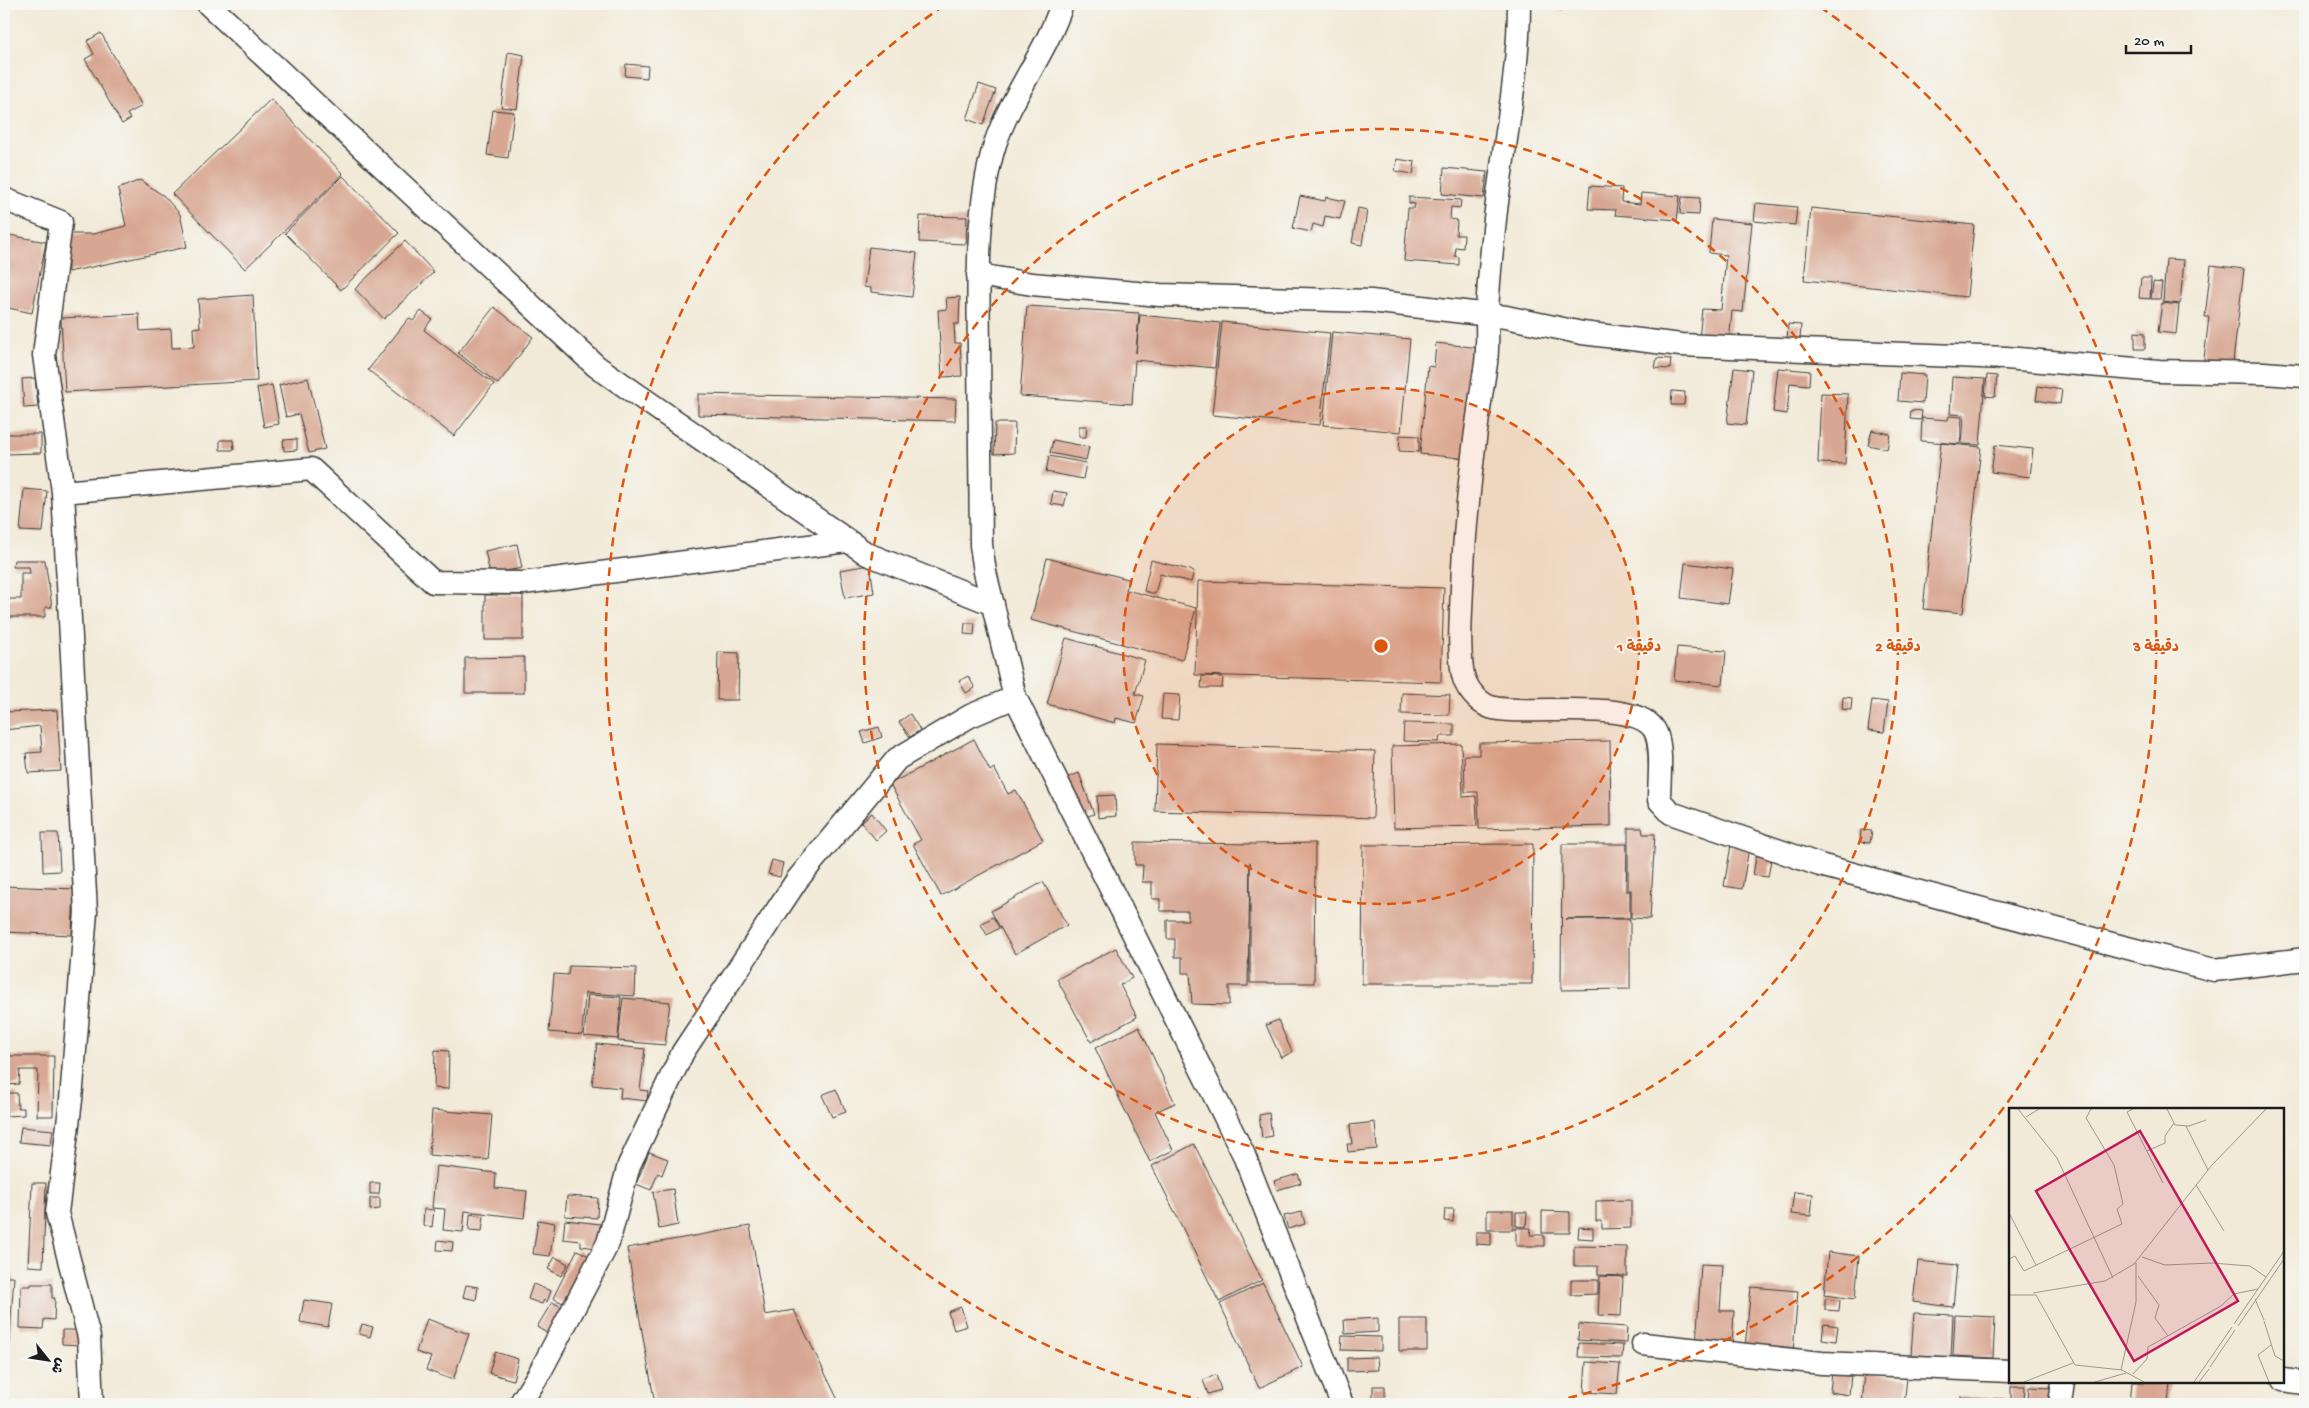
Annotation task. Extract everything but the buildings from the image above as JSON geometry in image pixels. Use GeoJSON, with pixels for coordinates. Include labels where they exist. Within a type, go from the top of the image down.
{"type":"FeatureCollection","features":[{"type":"Feature","properties":{"kind":"street"},"geometry":{"type":"LineString","coordinates":[[208,4],[596,366],[867,554],[993,604]]}},
{"type":"Feature","properties":{"kind":"street"},"geometry":{"type":"LineString","coordinates":[[1062,4],[1042,49],[1012,104],[996,144],[986,179],[978,275],[981,545],[1015,697],[1243,1153],[1342,1404]]}},
{"type":"Feature","properties":{"kind":"street"},"geometry":{"type":"LineString","coordinates":[[1520,4],[1519,43],[1491,262],[1487,316],[1489,343],[1473,448],[1464,538],[1461,624],[1463,671],[1466,685],[1475,696],[1489,706],[1613,711],[1645,720],[1656,731],[1659,745],[1659,800],[1671,812],[1820,865],[2214,970],[2305,959]]}},
{"type":"Feature","properties":{"kind":"street"},"geometry":{"type":"LineString","coordinates":[[4,199],[61,222],[44,355],[63,492],[86,912],[71,1100],[57,1213],[89,1337],[92,1404]]}},
{"type":"Feature","properties":{"kind":"street"},"geometry":{"type":"LineString","coordinates":[[978,275],[1032,284],[1160,295],[1371,301],[1506,317],[1582,333],[1681,345],[2006,358],[2159,371],[2264,373],[2305,376]]}},
{"type":"Feature","properties":{"kind":"street"},"geometry":{"type":"LineString","coordinates":[[63,492],[311,469],[433,582],[523,583],[847,541]]}},
{"type":"Feature","properties":{"kind":"street"},"geometry":{"type":"LineString","coordinates":[[520,1404],[540,1372],[608,1243],[629,1165],[683,1052],[797,880],[897,759],[970,716],[1015,697]]}},
{"type":"Feature","properties":{"kind":"street"},"geometry":{"type":"LineString","coordinates":[[1643,1344],[1822,1363],[2009,1371]]}},
{"type":"Feature","properties":{"kind":"street"},"geometry":{"type":"LineString","coordinates":[[2284,1380],[2305,1383]]}},
{"type":"Feature","properties":{"kind":"street"},"geometry":{"type":"LineString","coordinates":[[2060,1404],[2063,1383]]}}]}
